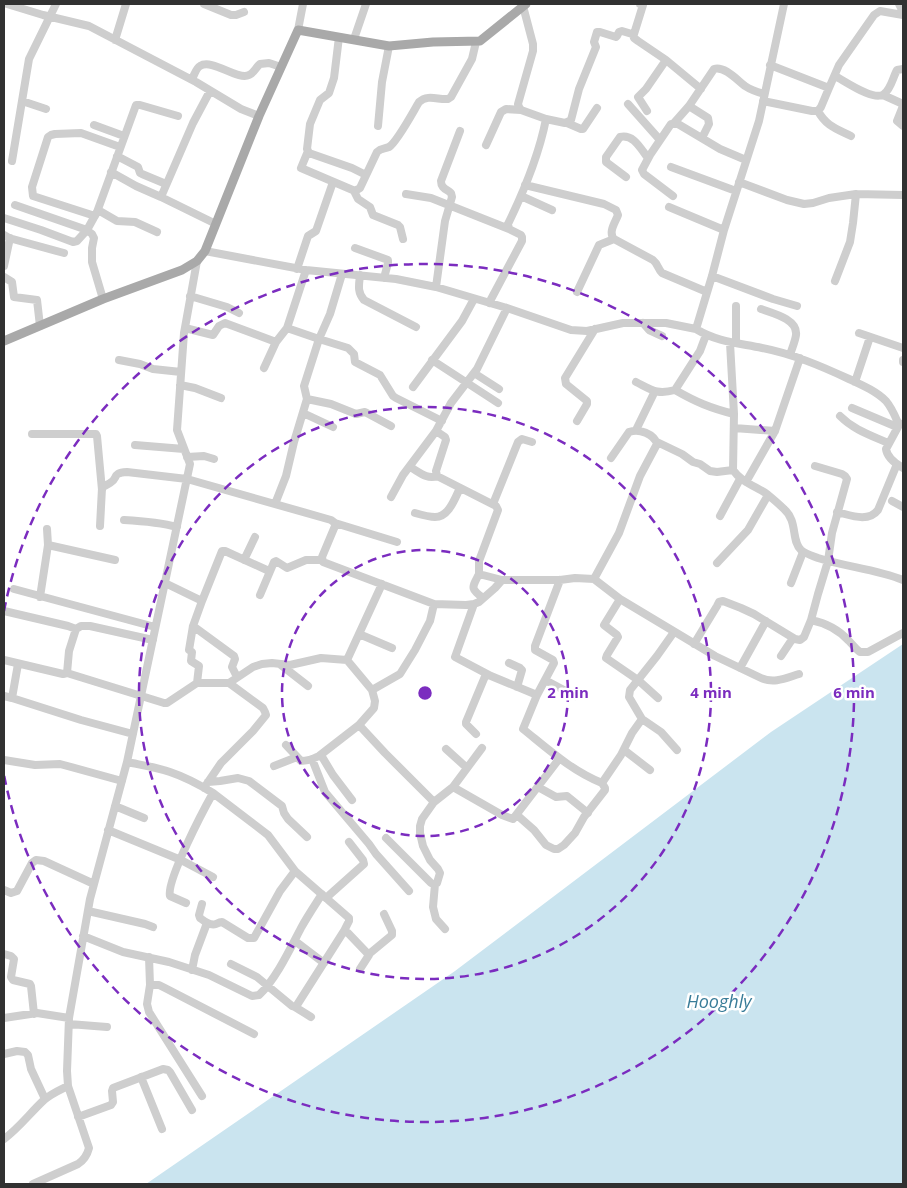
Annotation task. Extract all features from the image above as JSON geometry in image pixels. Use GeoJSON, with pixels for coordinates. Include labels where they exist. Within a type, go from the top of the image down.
{"type":"FeatureCollection","features":[{"type":"Feature","properties":{"kind":"main road"},"geometry":{"type":"LineString","coordinates":[[4,341],[103,299],[182,270],[197,260],[205,251],[259,116],[298,30],[389,46],[433,42],[476,42],[480,41],[524,5]]}},
{"type":"Feature","properties":{"kind":"street"},"geometry":{"type":"LineString","coordinates":[[7,4],[89,26],[192,79],[241,110],[259,116]]}},
{"type":"Feature","properties":{"kind":"street"},"geometry":{"type":"LineString","coordinates":[[12,161],[29,59],[56,4]]}},
{"type":"Feature","properties":{"kind":"street"},"geometry":{"type":"LineString","coordinates":[[115,40],[126,4]]}},
{"type":"Feature","properties":{"kind":"street"},"geometry":{"type":"LineString","coordinates":[[204,4],[231,15],[244,12]]}},
{"type":"Feature","properties":{"kind":"street"},"geometry":{"type":"LineString","coordinates":[[298,30],[303,4]]}},
{"type":"Feature","properties":{"kind":"street"},"geometry":{"type":"LineString","coordinates":[[354,40],[366,4]]}},
{"type":"Feature","properties":{"kind":"street"},"geometry":{"type":"LineString","coordinates":[[633,34],[635,33],[643,5],[640,4]]}},
{"type":"Feature","properties":{"kind":"street"},"geometry":{"type":"LineString","coordinates":[[696,329],[724,230],[759,121],[784,4]]}},
{"type":"Feature","properties":{"kind":"street"},"geometry":{"type":"LineString","coordinates":[[899,4],[903,13]]}},
{"type":"Feature","properties":{"kind":"street"},"geometry":{"type":"LineString","coordinates":[[521,110],[518,104],[533,51],[524,5]]}},
{"type":"Feature","properties":{"kind":"street"},"geometry":{"type":"LineString","coordinates":[[818,111],[822,108],[829,88],[844,59],[874,15],[880,11],[903,13]]}},
{"type":"Feature","properties":{"kind":"street"},"geometry":{"type":"LineString","coordinates":[[567,122],[570,120],[579,89],[596,47],[594,42],[597,32],[616,37],[622,30],[633,34],[634,38],[666,60],[701,89]]}},
{"type":"Feature","properties":{"kind":"street"},"geometry":{"type":"LineString","coordinates":[[339,37],[334,78],[329,93],[320,100],[310,124],[308,151],[301,168],[354,191],[358,199],[370,207],[373,215],[398,225],[402,239]]}},
{"type":"Feature","properties":{"kind":"street"},"geometry":{"type":"LineString","coordinates":[[354,191],[360,188],[377,152],[389,147],[395,141],[422,99],[430,97],[448,100],[472,59],[476,42]]}},
{"type":"Feature","properties":{"kind":"street"},"geometry":{"type":"LineString","coordinates":[[378,126],[382,82],[389,46]]}},
{"type":"Feature","properties":{"kind":"street"},"geometry":{"type":"LineString","coordinates":[[648,111],[638,97],[646,89],[666,60]]}},
{"type":"Feature","properties":{"kind":"street"},"geometry":{"type":"LineString","coordinates":[[192,79],[200,65],[210,65],[225,69],[238,76],[250,75],[258,65],[264,63],[281,67]]}},
{"type":"Feature","properties":{"kind":"street"},"geometry":{"type":"LineString","coordinates":[[770,65],[829,88]]}},
{"type":"Feature","properties":{"kind":"street"},"geometry":{"type":"LineString","coordinates":[[673,196],[643,172],[642,168],[670,126],[689,106],[714,69],[719,68],[726,72],[764,98],[818,111]]}},
{"type":"Feature","properties":{"kind":"street"},"geometry":{"type":"LineString","coordinates":[[835,76],[873,96],[886,93],[896,71],[903,69]]}},
{"type":"Feature","properties":{"kind":"street"},"geometry":{"type":"LineString","coordinates":[[161,197],[193,123],[210,91]]}},
{"type":"Feature","properties":{"kind":"street"},"geometry":{"type":"LineString","coordinates":[[882,95],[903,105],[897,121],[903,126]]}},
{"type":"Feature","properties":{"kind":"street"},"geometry":{"type":"LineString","coordinates":[[22,102],[46,109]]}},
{"type":"Feature","properties":{"kind":"street"},"geometry":{"type":"LineString","coordinates":[[4,218],[73,242],[77,241],[87,230],[96,213],[135,107],[138,104],[178,116]]}},
{"type":"Feature","properties":{"kind":"street"},"geometry":{"type":"LineString","coordinates":[[628,104],[660,140]]}},
{"type":"Feature","properties":{"kind":"street"},"geometry":{"type":"LineString","coordinates":[[689,106],[708,118],[709,124],[702,138]]}},
{"type":"Feature","properties":{"kind":"street"},"geometry":{"type":"LineString","coordinates":[[486,146],[501,112],[506,109],[521,110],[567,122],[581,129],[597,108]]}},
{"type":"Feature","properties":{"kind":"street"},"geometry":{"type":"LineString","coordinates":[[818,111],[828,124],[851,136]]}},
{"type":"Feature","properties":{"kind":"street"},"geometry":{"type":"LineString","coordinates":[[509,229],[508,224],[521,196],[542,140],[546,118]]}},
{"type":"Feature","properties":{"kind":"street"},"geometry":{"type":"LineString","coordinates":[[674,123],[746,160]]}},
{"type":"Feature","properties":{"kind":"street"},"geometry":{"type":"LineString","coordinates":[[94,125],[124,136]]}},
{"type":"Feature","properties":{"kind":"street"},"geometry":{"type":"LineString","coordinates":[[436,287],[445,221],[452,197],[451,193],[443,188],[441,181],[460,131]]}},
{"type":"Feature","properties":{"kind":"street"},"geometry":{"type":"LineString","coordinates":[[120,147],[81,133],[51,135],[48,137],[32,187],[34,196],[96,213],[117,221],[135,222],[157,232]]}},
{"type":"Feature","properties":{"kind":"street"},"geometry":{"type":"LineString","coordinates":[[626,177],[605,160],[620,137],[627,137],[636,142],[648,158]]}},
{"type":"Feature","properties":{"kind":"street"},"geometry":{"type":"LineString","coordinates":[[308,151],[366,174]]}},
{"type":"Feature","properties":{"kind":"street"},"geometry":{"type":"LineString","coordinates":[[117,156],[138,167],[140,173],[166,184]]}},
{"type":"Feature","properties":{"kind":"street"},"geometry":{"type":"LineString","coordinates":[[671,167],[736,191]]}},
{"type":"Feature","properties":{"kind":"street"},"geometry":{"type":"LineString","coordinates":[[111,172],[216,224]]}},
{"type":"Feature","properties":{"kind":"street"},"geometry":{"type":"LineString","coordinates":[[298,269],[308,236],[316,231],[333,182]]}},
{"type":"Feature","properties":{"kind":"street"},"geometry":{"type":"LineString","coordinates":[[740,182],[787,200],[804,204],[856,194],[903,195]]}},
{"type":"Feature","properties":{"kind":"street"},"geometry":{"type":"LineString","coordinates":[[525,185],[604,204],[616,210],[618,215],[611,233],[614,239],[653,260],[657,263],[658,269],[662,273],[707,292]]}},
{"type":"Feature","properties":{"kind":"street"},"geometry":{"type":"LineString","coordinates":[[406,194],[431,198],[521,234],[522,241],[489,303]]}},
{"type":"Feature","properties":{"kind":"street"},"geometry":{"type":"LineString","coordinates":[[835,281],[850,242],[856,194]]}},
{"type":"Feature","properties":{"kind":"street"},"geometry":{"type":"LineString","coordinates":[[521,196],[552,210]]}},
{"type":"Feature","properties":{"kind":"street"},"geometry":{"type":"LineString","coordinates":[[15,205],[87,230],[92,234],[94,238],[92,262],[103,299]]}},
{"type":"Feature","properties":{"kind":"street"},"geometry":{"type":"LineString","coordinates":[[670,207],[724,230]]}},
{"type":"Feature","properties":{"kind":"street"},"geometry":{"type":"LineString","coordinates":[[4,266],[7,237],[64,253]]}},
{"type":"Feature","properties":{"kind":"street"},"geometry":{"type":"LineString","coordinates":[[577,292],[600,244],[614,239]]}},
{"type":"Feature","properties":{"kind":"street"},"geometry":{"type":"LineString","coordinates":[[355,248],[388,260],[384,278]]}},
{"type":"Feature","properties":{"kind":"street"},"geometry":{"type":"LineString","coordinates":[[205,251],[298,269],[396,279],[436,287],[507,308],[571,330],[587,332],[623,323],[666,323],[696,329],[706,335],[733,343],[790,354],[855,382],[886,402],[891,407],[900,425]]}},
{"type":"Feature","properties":{"kind":"street"},"geometry":{"type":"LineString","coordinates":[[33,1184],[78,1164],[84,1160],[89,1148],[68,1086],[69,1021],[88,911],[127,762],[190,464],[177,430],[185,328],[197,260]]}},
{"type":"Feature","properties":{"kind":"street"},"geometry":{"type":"LineString","coordinates":[[264,368],[276,342],[287,328],[306,270]]}},
{"type":"Feature","properties":{"kind":"street"},"geometry":{"type":"LineString","coordinates":[[275,504],[286,476],[307,399],[304,386],[342,274]]}},
{"type":"Feature","properties":{"kind":"street"},"geometry":{"type":"LineString","coordinates":[[360,275],[358,290],[364,300],[416,327]]}},
{"type":"Feature","properties":{"kind":"street"},"geometry":{"type":"LineString","coordinates":[[712,276],[797,306]]}},
{"type":"Feature","properties":{"kind":"street"},"geometry":{"type":"LineString","coordinates":[[4,277],[12,282],[14,297],[37,300],[40,326]]}},
{"type":"Feature","properties":{"kind":"street"},"geometry":{"type":"LineString","coordinates":[[190,296],[227,307],[239,313]]}},
{"type":"Feature","properties":{"kind":"street"},"geometry":{"type":"LineString","coordinates":[[413,387],[462,321],[474,298]]}},
{"type":"Feature","properties":{"kind":"street"},"geometry":{"type":"LineString","coordinates":[[736,306],[733,343],[733,470],[743,480],[768,495],[789,514],[799,549],[828,561],[883,573],[903,580]]}},
{"type":"Feature","properties":{"kind":"street"},"geometry":{"type":"LineString","coordinates":[[391,497],[403,475],[436,431],[451,404],[474,373],[507,308]]}},
{"type":"Feature","properties":{"kind":"street"},"geometry":{"type":"LineString","coordinates":[[760,309],[787,320],[796,330],[790,354]]}},
{"type":"Feature","properties":{"kind":"street"},"geometry":{"type":"LineString","coordinates":[[643,323],[649,330],[662,336]]}},
{"type":"Feature","properties":{"kind":"street"},"geometry":{"type":"LineString","coordinates":[[185,328],[213,335],[219,326],[224,324],[276,342]]}},
{"type":"Feature","properties":{"kind":"street"},"geometry":{"type":"LineString","coordinates":[[287,328],[348,348],[354,354],[355,362],[380,375],[393,396],[442,421]]}},
{"type":"Feature","properties":{"kind":"street"},"geometry":{"type":"LineString","coordinates":[[577,421],[588,401],[566,384],[565,378],[595,329]]}},
{"type":"Feature","properties":{"kind":"street"},"geometry":{"type":"LineString","coordinates":[[859,333],[903,348]]}},
{"type":"Feature","properties":{"kind":"street"},"geometry":{"type":"LineString","coordinates":[[636,382],[664,393],[675,390],[700,351],[706,335]]}},
{"type":"Feature","properties":{"kind":"street"},"geometry":{"type":"LineString","coordinates":[[855,382],[870,337]]}},
{"type":"Feature","properties":{"kind":"street"},"geometry":{"type":"LineString","coordinates":[[720,516],[775,431],[800,358]]}},
{"type":"Feature","properties":{"kind":"street"},"geometry":{"type":"LineString","coordinates":[[119,360],[140,364],[153,369],[181,372]]}},
{"type":"Feature","properties":{"kind":"street"},"geometry":{"type":"LineString","coordinates":[[432,360],[498,403]]}},
{"type":"Feature","properties":{"kind":"street"},"geometry":{"type":"LineString","coordinates":[[474,373],[499,389]]}},
{"type":"Feature","properties":{"kind":"street"},"geometry":{"type":"LineString","coordinates":[[180,385],[221,398]]}},
{"type":"Feature","properties":{"kind":"street"},"geometry":{"type":"LineString","coordinates":[[675,390],[709,407],[734,414]]}},
{"type":"Feature","properties":{"kind":"street"},"geometry":{"type":"LineString","coordinates":[[636,430],[655,391]]}},
{"type":"Feature","properties":{"kind":"street"},"geometry":{"type":"LineString","coordinates":[[307,399],[331,404],[356,414],[365,412],[391,426]]}},
{"type":"Feature","properties":{"kind":"street"},"geometry":{"type":"LineString","coordinates":[[852,408],[900,425]]}},
{"type":"Feature","properties":{"kind":"street"},"geometry":{"type":"LineString","coordinates":[[303,413],[333,427]]}},
{"type":"Feature","properties":{"kind":"street"},"geometry":{"type":"LineString","coordinates":[[840,416],[856,429],[888,443]]}},
{"type":"Feature","properties":{"kind":"street"},"geometry":{"type":"LineString","coordinates":[[836,512],[866,518],[874,515],[878,510],[900,466],[886,452],[886,449],[900,425]]}},
{"type":"Feature","properties":{"kind":"street"},"geometry":{"type":"LineString","coordinates":[[734,428],[775,431]]}},
{"type":"Feature","properties":{"kind":"street"},"geometry":{"type":"LineString","coordinates":[[611,458],[629,432],[636,430],[641,431],[655,439],[656,442],[682,454],[710,471],[733,470]]}},
{"type":"Feature","properties":{"kind":"street"},"geometry":{"type":"LineString","coordinates":[[436,431],[445,437],[446,440],[436,471],[437,476]]}},
{"type":"Feature","properties":{"kind":"street"},"geometry":{"type":"LineString","coordinates":[[32,434],[96,434],[102,490],[100,526]]}},
{"type":"Feature","properties":{"kind":"street"},"geometry":{"type":"LineString","coordinates":[[493,504],[518,442],[522,439],[532,442]]}},
{"type":"Feature","properties":{"kind":"street"},"geometry":{"type":"LineString","coordinates":[[594,579],[619,534],[640,476],[657,444],[656,442]]}},
{"type":"Feature","properties":{"kind":"street"},"geometry":{"type":"LineString","coordinates":[[135,446],[214,459]]}},
{"type":"Feature","properties":{"kind":"street"},"geometry":{"type":"LineString","coordinates":[[694,644],[721,602],[748,610],[793,638],[797,640],[802,639],[811,620],[828,561],[836,512],[846,482],[845,476],[842,474],[815,466]]}},
{"type":"Feature","properties":{"kind":"street"},"geometry":{"type":"LineString","coordinates":[[410,467],[429,477],[437,476],[496,506],[498,510],[479,561],[480,574],[473,585],[474,592],[483,598]]}},
{"type":"Feature","properties":{"kind":"street"},"geometry":{"type":"LineString","coordinates":[[102,490],[104,486],[112,482],[115,476],[121,472],[187,479],[331,520],[335,523],[397,542]]}},
{"type":"Feature","properties":{"kind":"street"},"geometry":{"type":"LineString","coordinates":[[415,513],[430,517],[441,516],[450,507],[460,488]]}},
{"type":"Feature","properties":{"kind":"street"},"geometry":{"type":"LineString","coordinates":[[718,563],[748,530],[768,495]]}},
{"type":"Feature","properties":{"kind":"street"},"geometry":{"type":"LineString","coordinates":[[892,501],[903,506]]}},
{"type":"Feature","properties":{"kind":"street"},"geometry":{"type":"LineString","coordinates":[[124,520],[162,523],[176,528]]}},
{"type":"Feature","properties":{"kind":"street"},"geometry":{"type":"LineString","coordinates":[[322,560],[335,523]]}},
{"type":"Feature","properties":{"kind":"street"},"geometry":{"type":"LineString","coordinates":[[40,597],[48,545],[47,529]]}},
{"type":"Feature","properties":{"kind":"street"},"geometry":{"type":"LineString","coordinates":[[244,560],[255,537]]}},
{"type":"Feature","properties":{"kind":"street"},"geometry":{"type":"LineString","coordinates":[[48,545],[115,560]]}},
{"type":"Feature","properties":{"kind":"street"},"geometry":{"type":"LineString","coordinates":[[197,683],[199,666],[191,662],[192,652],[189,650],[193,626],[222,551],[225,550],[269,571]]}},
{"type":"Feature","properties":{"kind":"street"},"geometry":{"type":"LineString","coordinates":[[791,583],[804,552]]}},
{"type":"Feature","properties":{"kind":"street"},"geometry":{"type":"LineString","coordinates":[[260,595],[269,571],[276,561],[287,568],[306,560],[322,560],[434,604],[474,604],[479,602],[502,580]]}},
{"type":"Feature","properties":{"kind":"street"},"geometry":{"type":"LineString","coordinates":[[480,574],[502,580],[594,579],[620,599],[694,644],[767,681],[799,674]]}},
{"type":"Feature","properties":{"kind":"street"},"geometry":{"type":"LineString","coordinates":[[517,815],[534,830],[546,845],[558,849],[575,833],[605,790],[602,783],[559,759],[523,729],[537,695],[555,662],[535,650],[535,646],[560,580]]}},
{"type":"Feature","properties":{"kind":"street"},"geometry":{"type":"LineString","coordinates":[[165,583],[202,600]]}},
{"type":"Feature","properties":{"kind":"street"},"geometry":{"type":"LineString","coordinates":[[347,660],[382,584]]}},
{"type":"Feature","properties":{"kind":"street"},"geometry":{"type":"LineString","coordinates":[[14,590],[155,627]]}},
{"type":"Feature","properties":{"kind":"street"},"geometry":{"type":"LineString","coordinates":[[620,599],[604,626],[618,637],[606,658],[638,680],[658,698]]}},
{"type":"Feature","properties":{"kind":"street"},"geometry":{"type":"LineString","coordinates":[[372,690],[400,674],[430,621],[434,604]]}},
{"type":"Feature","properties":{"kind":"street"},"geometry":{"type":"LineString","coordinates":[[474,604],[455,657],[486,674],[537,695]]}},
{"type":"Feature","properties":{"kind":"street"},"geometry":{"type":"LineString","coordinates":[[4,612],[76,629]]}},
{"type":"Feature","properties":{"kind":"street"},"geometry":{"type":"LineString","coordinates":[[811,620],[831,626],[860,652],[868,652],[903,633]]}},
{"type":"Feature","properties":{"kind":"street"},"geometry":{"type":"LineString","coordinates":[[740,668],[766,621]]}},
{"type":"Feature","properties":{"kind":"street"},"geometry":{"type":"LineString","coordinates":[[67,673],[69,651],[76,629],[81,626],[90,626],[152,640]]}},
{"type":"Feature","properties":{"kind":"street"},"geometry":{"type":"LineString","coordinates":[[193,626],[234,656],[235,659],[232,667],[237,677]]}},
{"type":"Feature","properties":{"kind":"street"},"geometry":{"type":"LineString","coordinates":[[674,632],[658,656],[630,690],[629,697],[642,719],[661,732],[678,750]]}},
{"type":"Feature","properties":{"kind":"street"},"geometry":{"type":"LineString","coordinates":[[359,634],[392,648]]}},
{"type":"Feature","properties":{"kind":"street"},"geometry":{"type":"LineString","coordinates":[[780,656],[793,638]]}},
{"type":"Feature","properties":{"kind":"street"},"geometry":{"type":"LineString","coordinates":[[229,683],[253,667],[262,664],[290,665],[320,658],[347,660],[372,690],[375,701],[374,708],[359,724],[321,755],[312,759],[301,761],[286,745]]}},
{"type":"Feature","properties":{"kind":"street"},"geometry":{"type":"LineString","coordinates":[[4,660],[63,674],[67,673],[162,703],[167,703],[197,683],[229,683],[263,708],[266,715],[221,763],[206,785]]}},
{"type":"Feature","properties":{"kind":"street"},"geometry":{"type":"LineString","coordinates":[[509,663],[522,670],[518,687]]}},
{"type":"Feature","properties":{"kind":"street"},"geometry":{"type":"LineString","coordinates":[[18,664],[8,697],[132,734]]}},
{"type":"Feature","properties":{"kind":"street"},"geometry":{"type":"LineString","coordinates":[[281,665],[308,686]]}},
{"type":"Feature","properties":{"kind":"street"},"geometry":{"type":"LineString","coordinates":[[476,734],[466,722],[486,674]]}},
{"type":"Feature","properties":{"kind":"street"},"geometry":{"type":"LineString","coordinates":[[545,680],[575,696]]}},
{"type":"Feature","properties":{"kind":"street"},"geometry":{"type":"LineString","coordinates":[[602,783],[642,719]]}},
{"type":"Feature","properties":{"kind":"street"},"geometry":{"type":"LineString","coordinates":[[359,724],[434,802]]}},
{"type":"Feature","properties":{"kind":"street"},"geometry":{"type":"LineString","coordinates":[[445,929],[436,919],[433,907],[435,884],[440,873],[430,860],[423,846],[420,826],[422,819],[434,802],[453,787],[482,748]]}},
{"type":"Feature","properties":{"kind":"street"},"geometry":{"type":"LineString","coordinates":[[446,750],[467,768]]}},
{"type":"Feature","properties":{"kind":"street"},"geometry":{"type":"LineString","coordinates":[[624,750],[650,770]]}},
{"type":"Feature","properties":{"kind":"street"},"geometry":{"type":"LineString","coordinates":[[321,755],[352,800]]}},
{"type":"Feature","properties":{"kind":"street"},"geometry":{"type":"LineString","coordinates":[[274,766],[297,757]]}},
{"type":"Feature","properties":{"kind":"street"},"geometry":{"type":"LineString","coordinates":[[312,759],[325,792],[409,891]]}},
{"type":"Feature","properties":{"kind":"street"},"geometry":{"type":"LineString","coordinates":[[453,787],[513,819],[559,759]]}},
{"type":"Feature","properties":{"kind":"street"},"geometry":{"type":"LineString","coordinates":[[4,760],[35,765],[60,764],[122,781]]}},
{"type":"Feature","properties":{"kind":"street"},"geometry":{"type":"LineString","coordinates":[[127,762],[170,772],[206,785],[213,793],[268,834],[295,871],[349,918],[344,931],[295,1007]]}},
{"type":"Feature","properties":{"kind":"street"},"geometry":{"type":"LineString","coordinates":[[206,785],[238,778],[249,780],[282,806],[288,819],[306,837]]}},
{"type":"Feature","properties":{"kind":"street"},"geometry":{"type":"LineString","coordinates":[[538,787],[556,797],[567,796],[588,813]]}},
{"type":"Feature","properties":{"kind":"street"},"geometry":{"type":"LineString","coordinates":[[186,902],[170,896],[169,892],[198,821],[213,793]]}},
{"type":"Feature","properties":{"kind":"street"},"geometry":{"type":"LineString","coordinates":[[115,806],[144,818]]}},
{"type":"Feature","properties":{"kind":"street"},"geometry":{"type":"LineString","coordinates":[[108,830],[181,860],[213,877]]}},
{"type":"Feature","properties":{"kind":"street"},"geometry":{"type":"LineString","coordinates":[[386,838],[431,883],[435,884]]}},
{"type":"Feature","properties":{"kind":"street"},"geometry":{"type":"LineString","coordinates":[[83,936],[123,952],[169,962],[209,975],[252,996],[259,995],[268,986],[302,927],[324,896],[364,864],[349,842]]}},
{"type":"Feature","properties":{"kind":"street"},"geometry":{"type":"LineString","coordinates":[[4,890],[12,893],[17,891],[32,863],[36,860],[44,861],[94,884]]}},
{"type":"Feature","properties":{"kind":"street"},"geometry":{"type":"LineString","coordinates":[[202,904],[198,917],[207,923],[215,924],[222,922],[248,938],[254,938],[280,891],[295,871]]}},
{"type":"Feature","properties":{"kind":"street"},"geometry":{"type":"LineString","coordinates":[[88,911],[153,927]]}},
{"type":"Feature","properties":{"kind":"street"},"geometry":{"type":"LineString","coordinates":[[360,969],[369,957],[369,954],[392,935],[392,930],[384,914]]}},
{"type":"Feature","properties":{"kind":"street"},"geometry":{"type":"LineString","coordinates":[[192,970],[207,923]]}},
{"type":"Feature","properties":{"kind":"street"},"geometry":{"type":"LineString","coordinates":[[344,931],[369,954]]}},
{"type":"Feature","properties":{"kind":"street"},"geometry":{"type":"LineString","coordinates":[[295,940],[324,963]]}},
{"type":"Feature","properties":{"kind":"street"},"geometry":{"type":"LineString","coordinates":[[4,954],[14,959],[11,977],[13,980],[30,984],[32,988],[34,1014]]}},
{"type":"Feature","properties":{"kind":"street"},"geometry":{"type":"LineString","coordinates":[[150,957],[150,985],[147,1004],[149,1012],[202,1096]]}},
{"type":"Feature","properties":{"kind":"street"},"geometry":{"type":"LineString","coordinates":[[231,964],[257,977],[292,1006],[311,1017]]}},
{"type":"Feature","properties":{"kind":"street"},"geometry":{"type":"LineString","coordinates":[[150,985],[159,985],[254,1034]]}},
{"type":"Feature","properties":{"kind":"street"},"geometry":{"type":"LineString","coordinates":[[4,1018],[37,1013],[69,1021],[107,1026]]}},
{"type":"Feature","properties":{"kind":"street"},"geometry":{"type":"LineString","coordinates":[[4,1054],[21,1050],[28,1055],[31,1069],[45,1100]]}},
{"type":"Feature","properties":{"kind":"street"},"geometry":{"type":"LineString","coordinates":[[78,1117],[111,1105],[114,1088],[163,1069],[168,1070],[192,1110]]}},
{"type":"Feature","properties":{"kind":"street"},"geometry":{"type":"LineString","coordinates":[[141,1078],[162,1129]]}},
{"type":"Feature","properties":{"kind":"street"},"geometry":{"type":"LineString","coordinates":[[4,1137],[15,1130],[45,1100],[68,1086]]}},
{"type":"Feature","properties":{"kind":"water","name":"Hooghly"},"geometry":{"type":"Polygon","coordinates":[[[903,644],[903,1184],[146,1184],[455,971],[771,732],[903,644]]]}}]}
